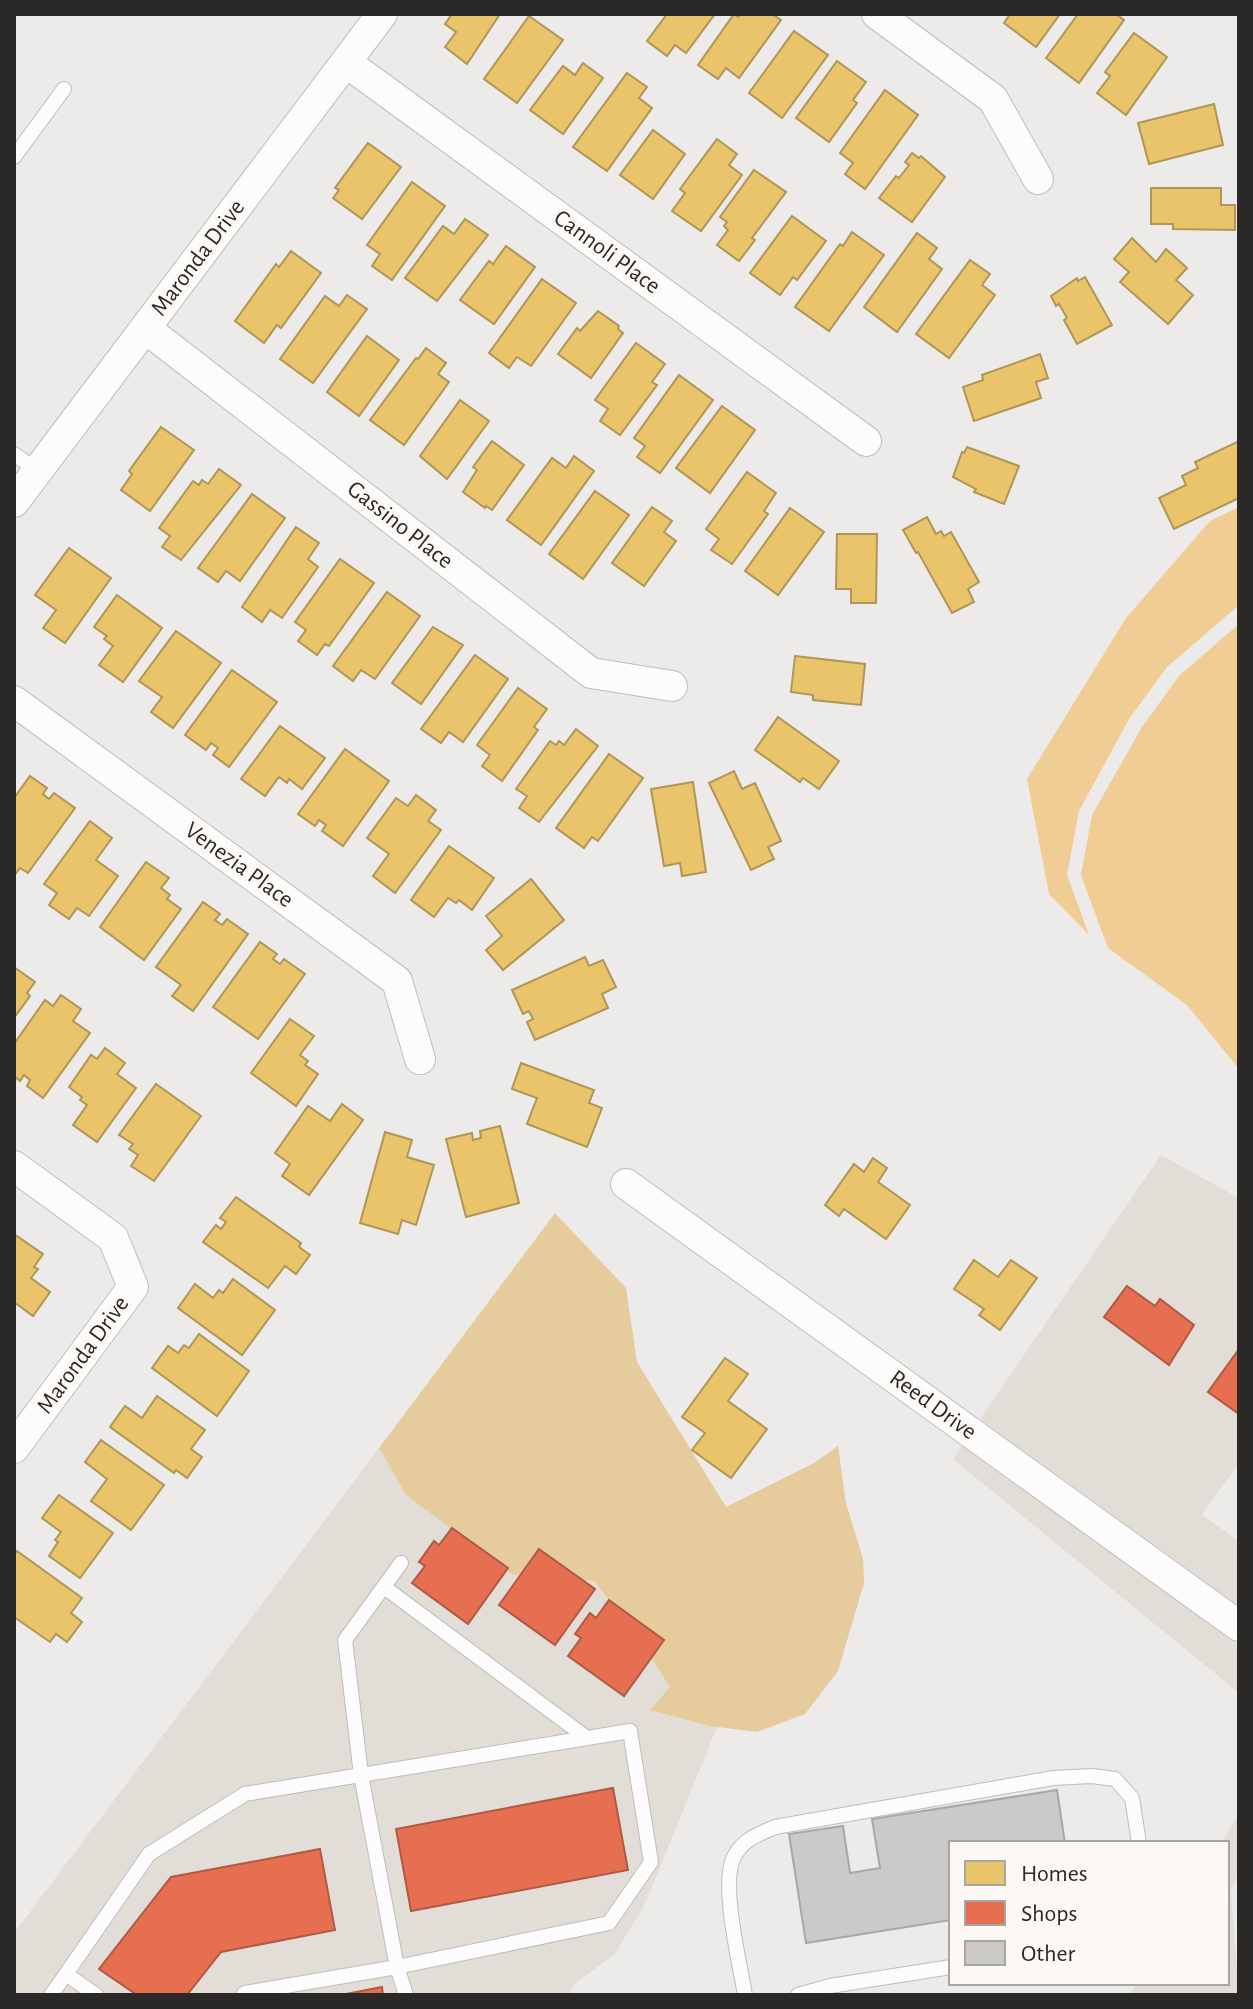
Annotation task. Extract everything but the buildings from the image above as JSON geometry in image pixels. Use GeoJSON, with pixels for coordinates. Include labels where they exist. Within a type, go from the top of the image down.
{"type":"FeatureCollection","features":[{"type":"Feature","properties":{"kind":"street","name":"Maronda Drive"},"geometry":{"type":"LineString","coordinates":[[14,502],[26,462],[145,328],[382,14]]}},
{"type":"Feature","properties":{"kind":"street"},"geometry":{"type":"LineString","coordinates":[[877,14],[993,99],[1038,179]]}},
{"type":"Feature","properties":{"kind":"street","name":"Cannoli Place"},"geometry":{"type":"LineString","coordinates":[[347,63],[866,441]]}},
{"type":"Feature","properties":{"kind":"street","name":"Gassino Place"},"geometry":{"type":"LineString","coordinates":[[145,328],[591,673],[672,686]]}},
{"type":"Feature","properties":{"kind":"street","name":"Venezia Place"},"geometry":{"type":"LineString","coordinates":[[14,701],[397,981],[420,1059]]}},
{"type":"Feature","properties":{"kind":"street","name":"Maronda Drive"},"geometry":{"type":"LineString","coordinates":[[14,1166],[113,1238],[133,1287],[14,1448]]}},
{"type":"Feature","properties":{"kind":"street","name":"Reed Drive"},"geometry":{"type":"LineString","coordinates":[[626,1184],[1239,1626]]}},
{"type":"Feature","properties":{"kind":"lane"},"geometry":{"type":"LineString","coordinates":[[14,157],[64,89]]}},
{"type":"Feature","properties":{"kind":"lane"},"geometry":{"type":"LineString","coordinates":[[401,1563],[345,1640],[361,1775],[397,1967],[406,1995]]}},
{"type":"Feature","properties":{"kind":"lane"},"geometry":{"type":"LineString","coordinates":[[384,1587],[587,1738]]}},
{"type":"Feature","properties":{"kind":"lane"},"geometry":{"type":"LineString","coordinates":[[51,1995],[149,1854],[245,1794],[630,1731],[651,1862],[609,1923],[243,1995]]}},
{"type":"Feature","properties":{"kind":"lane"},"geometry":{"type":"LineString","coordinates":[[745,1995],[728,1885],[734,1856],[750,1838],[775,1827],[1053,1778],[1092,1776],[1115,1779],[1132,1798],[1139,1841]]}},
{"type":"Feature","properties":{"kind":"lane"},"geometry":{"type":"LineString","coordinates":[[798,1995],[830,1986],[949,1967]]}},
{"type":"Feature","properties":{"kind":"lane"},"geometry":{"type":"LineString","coordinates":[[66,1974],[96,1995]]}},
{"type":"Feature","properties":{"kind":"shaded area"},"geometry":{"type":"Polygon","coordinates":[[[1239,507],[1239,605],[1167,667],[1129,719],[1079,811],[1067,875],[1089,935],[1049,894],[1027,779],[1126,618],[1210,521],[1239,507]]]}},
{"type":"Feature","properties":{"kind":"shaded area"},"geometry":{"type":"Polygon","coordinates":[[[1239,624],[1239,1069],[1187,1005],[1108,948],[1081,875],[1092,815],[1142,727],[1179,676],[1239,624]]]}},
{"type":"Feature","properties":{"kind":"shaded area"},"geometry":{"type":"Polygon","coordinates":[[[1161,1155],[1239,1198],[1239,1463],[1202,1515],[1239,1541],[1239,1606],[980,1419],[1161,1155]]]}},
{"type":"Feature","properties":{"kind":"shaded area"},"geometry":{"type":"Polygon","coordinates":[[[555,1213],[626,1288],[637,1362],[726,1507],[814,1463],[838,1446],[846,1503],[863,1559],[864,1583],[838,1671],[805,1714],[757,1732],[710,1726],[650,1710],[670,1687],[594,1581],[513,1575],[406,1495],[379,1448],[555,1213]]]}},
{"type":"Feature","properties":{"kind":"shaded area"},"geometry":{"type":"Polygon","coordinates":[[[962,1445],[1239,1645],[1239,1693],[953,1459],[962,1445]]]}},
{"type":"Feature","properties":{"kind":"shaded area"},"geometry":{"type":"Polygon","coordinates":[[[379,1448],[406,1495],[513,1575],[593,1581],[671,1687],[651,1710],[717,1727],[646,1902],[615,1954],[573,1985],[570,1995],[14,1995],[14,1933],[379,1448]]]}},
{"type":"Feature","properties":{"kind":"shaded area"},"geometry":{"type":"Polygon","coordinates":[[[1239,1814],[1239,1873],[1231,1891],[1239,1995],[1129,1995],[1136,1985],[1229,1985],[1229,1841],[1222,1841],[1239,1814]]]}}]}
